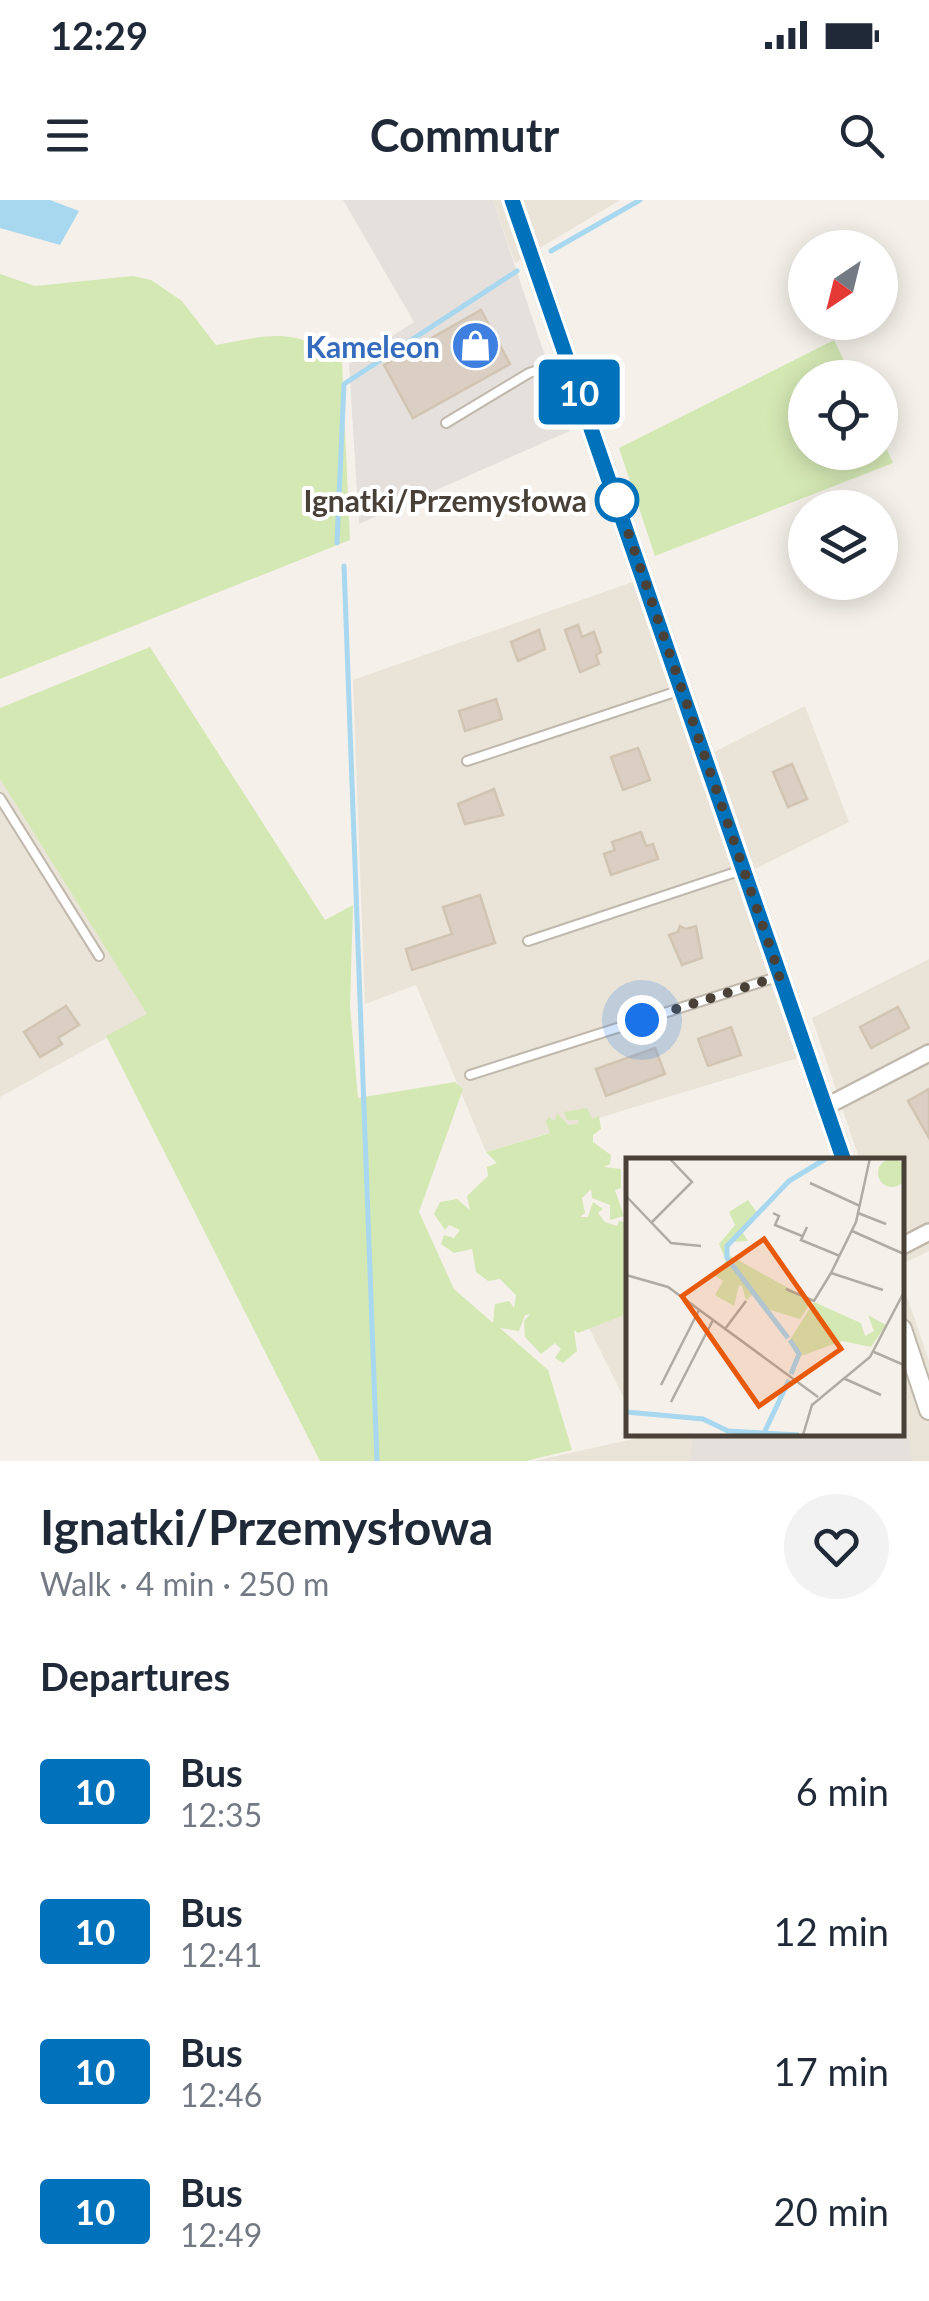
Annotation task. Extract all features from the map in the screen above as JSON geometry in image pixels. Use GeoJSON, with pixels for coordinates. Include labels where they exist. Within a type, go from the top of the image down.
{"type":"FeatureCollection","features":[{"type":"Feature","properties":{"kind":"street"},"geometry":{"type":"LineString","coordinates":[[512,200],[843,1158]]}},
{"type":"Feature","properties":{"kind":"street"},"geometry":{"type":"LineString","coordinates":[[825,1107],[929,1053]]}},
{"type":"Feature","properties":{"kind":"street"},"geometry":{"type":"LineString","coordinates":[[904,1245],[929,1232]]}},
{"type":"Feature","properties":{"kind":"street"},"geometry":{"type":"LineString","coordinates":[[904,1335],[929,1410]]}},
{"type":"Feature","properties":{"kind":"lane"},"geometry":{"type":"LineString","coordinates":[[446,423],[529,374],[568,360]]}},
{"type":"Feature","properties":{"kind":"lane"},"geometry":{"type":"LineString","coordinates":[[467,761],[682,690]]}},
{"type":"Feature","properties":{"kind":"lane"},"geometry":{"type":"LineString","coordinates":[[0,798],[99,956]]}},
{"type":"Feature","properties":{"kind":"lane"},"geometry":{"type":"LineString","coordinates":[[528,941],[743,869]]}},
{"type":"Feature","properties":{"kind":"lane"},"geometry":{"type":"LineString","coordinates":[[470,1076],[780,976]]}},
{"type":"Feature","properties":{"kind":"shaded area"},"geometry":{"type":"Polygon","coordinates":[[[343,200],[493,200],[570,431],[359,524],[349,364],[414,322],[343,200]]]}},
{"type":"Feature","properties":{"kind":"shaded area"},"geometry":{"type":"Polygon","coordinates":[[[493,200],[620,200],[515,263],[493,200]]]}},
{"type":"Feature","properties":{"kind":"shaded area"},"geometry":{"type":"Polygon","coordinates":[[[644,578],[706,756],[805,706],[849,822],[743,875],[804,1056],[486,1152],[416,985],[365,1004],[353,680],[644,578]]]}},
{"type":"Feature","properties":{"kind":"shaded area"},"geometry":{"type":"Polygon","coordinates":[[[0,779],[148,1015],[0,1097],[0,779]]]}},
{"type":"Feature","properties":{"kind":"shaded area"},"geometry":{"type":"Polygon","coordinates":[[[929,959],[929,1251],[904,1263],[904,1158],[859,1158],[812,1018],[929,959]]]}},
{"type":"Feature","properties":{"kind":"shaded area"},"geometry":{"type":"Polygon","coordinates":[[[904,1288],[929,1361],[929,1461],[534,1461],[642,1437],[904,1436],[904,1288]]]}},
{"type":"Feature","properties":{"kind":"shaded area"},"geometry":{"type":"Polygon","coordinates":[[[626,1314],[626,1402],[589,1328],[626,1314]]]}},
{"type":"Feature","properties":{"kind":"shaded area"},"geometry":{"type":"Polygon","coordinates":[[[904,1406],[912,1461],[690,1461],[694,1436],[904,1436],[904,1406]]]}},
{"type":"Feature","properties":{"kind":"green space"},"geometry":{"type":"Polygon","coordinates":[[[0,274],[35,286],[133,276],[151,280],[182,301],[216,345],[282,336],[311,343],[342,362],[350,540],[0,679],[0,274]]]}},
{"type":"Feature","properties":{"kind":"green space"},"geometry":{"type":"Polygon","coordinates":[[[834,340],[844,360],[794,360],[834,340]]]}},
{"type":"Feature","properties":{"kind":"green space"},"geometry":{"type":"Polygon","coordinates":[[[788,363],[788,470],[875,470],[824,490],[788,490],[788,504],[655,556],[619,448],[788,363]]]}},
{"type":"Feature","properties":{"kind":"green space"},"geometry":{"type":"Polygon","coordinates":[[[150,647],[325,920],[353,905],[350,1006],[358,1098],[455,1082],[463,1089],[419,1212],[454,1289],[493,1323],[495,1304],[509,1301],[514,1308],[516,1295],[500,1279],[488,1281],[476,1272],[472,1249],[454,1253],[441,1244],[444,1235],[454,1238],[460,1230],[449,1225],[445,1230],[434,1214],[440,1202],[457,1199],[470,1210],[467,1196],[488,1176],[487,1167],[497,1163],[486,1152],[550,1133],[546,1122],[549,1117],[555,1121],[557,1113],[568,1125],[578,1124],[579,1120],[567,1120],[564,1112],[587,1108],[592,1119],[599,1116],[601,1129],[593,1135],[593,1142],[611,1155],[610,1164],[604,1167],[621,1169],[621,1188],[615,1190],[624,1216],[610,1220],[610,1205],[592,1198],[591,1189],[582,1198],[585,1213],[580,1217],[588,1217],[593,1202],[603,1209],[598,1213],[605,1222],[617,1226],[619,1221],[626,1222],[626,1314],[578,1333],[574,1330],[577,1351],[563,1363],[555,1358],[561,1349],[555,1343],[541,1354],[525,1337],[524,1321],[530,1314],[525,1315],[519,1331],[500,1328],[548,1370],[572,1450],[526,1461],[320,1461],[106,1036],[147,1014],[0,779],[0,708],[150,647]]]}},
{"type":"Feature","properties":{"kind":"water"},"geometry":{"type":"Polygon","coordinates":[[[0,200],[50,200],[79,211],[60,245],[0,228],[0,200]]]}},
{"type":"Feature","properties":{"kind":"building"},"geometry":{"type":"Polygon","coordinates":[[[481,310],[510,364],[413,418],[384,365],[481,310]]]}},
{"type":"Feature","properties":{"kind":"building"},"geometry":{"type":"Polygon","coordinates":[[[578,625],[582,637],[594,632],[601,652],[596,655],[599,664],[580,672],[565,630],[578,625]]]}},
{"type":"Feature","properties":{"kind":"building"},"geometry":{"type":"Polygon","coordinates":[[[539,630],[545,649],[518,661],[511,642],[539,630]]]}},
{"type":"Feature","properties":{"kind":"building"},"geometry":{"type":"Polygon","coordinates":[[[496,699],[502,719],[465,731],[459,711],[496,699]]]}},
{"type":"Feature","properties":{"kind":"building"},"geometry":{"type":"Polygon","coordinates":[[[638,748],[650,780],[623,790],[611,757],[638,748]]]}},
{"type":"Feature","properties":{"kind":"building"},"geometry":{"type":"Polygon","coordinates":[[[792,764],[807,799],[788,807],[773,772],[792,764]]]}},
{"type":"Feature","properties":{"kind":"building"},"geometry":{"type":"Polygon","coordinates":[[[494,789],[503,815],[465,824],[458,804],[494,789]]]}},
{"type":"Feature","properties":{"kind":"building"},"geometry":{"type":"Polygon","coordinates":[[[641,832],[646,846],[653,844],[658,859],[611,875],[604,854],[615,850],[612,842],[641,832]]]}},
{"type":"Feature","properties":{"kind":"building"},"geometry":{"type":"Polygon","coordinates":[[[480,895],[495,943],[412,970],[406,949],[452,934],[443,907],[480,895]]]}},
{"type":"Feature","properties":{"kind":"building"},"geometry":{"type":"Polygon","coordinates":[[[680,926],[696,926],[702,958],[682,965],[669,935],[678,932],[680,926]]]}},
{"type":"Feature","properties":{"kind":"building"},"geometry":{"type":"Polygon","coordinates":[[[66,1006],[79,1025],[58,1038],[62,1044],[40,1057],[24,1032],[66,1006]]]}},
{"type":"Feature","properties":{"kind":"building"},"geometry":{"type":"Polygon","coordinates":[[[898,1007],[909,1028],[871,1048],[860,1027],[898,1007]]]}},
{"type":"Feature","properties":{"kind":"building"},"geometry":{"type":"Polygon","coordinates":[[[731,1027],[741,1055],[708,1066],[698,1039],[731,1027]]]}},
{"type":"Feature","properties":{"kind":"building"},"geometry":{"type":"Polygon","coordinates":[[[655,1048],[665,1074],[606,1096],[596,1069],[655,1048]]]}},
{"type":"Feature","properties":{"kind":"building"},"geometry":{"type":"Polygon","coordinates":[[[929,1089],[929,1138],[908,1101],[929,1089]]]}},
{"type":"Feature","properties":{"kind":"waterway"},"geometry":{"type":"LineString","coordinates":[[551,251],[640,200]]}},
{"type":"Feature","properties":{"kind":"waterway"},"geometry":{"type":"LineString","coordinates":[[337,543],[344,384],[517,271]]}},
{"type":"Feature","properties":{"kind":"waterway"},"geometry":{"type":"LineString","coordinates":[[344,566],[377,1461]]}},
{"type":"Feature","properties":{"kind":"bus line","name":"10"},"geometry":{"type":"LineString","coordinates":[[512,200],[843,1158]]}},
{"type":"Feature","properties":{"kind":"place","name":"Kameleon"},"geometry":{"type":"Point","coordinates":[475,346]}},
{"type":"Feature","properties":{"kind":"place","name":"Ignatki/Przemysłowa"},"geometry":{"type":"Point","coordinates":[617,500]}},
{"type":"Feature","properties":{"kind":"route"},"geometry":{"type":"LineString","coordinates":[[617,500],[780,976],[642,1020]]}}]}
